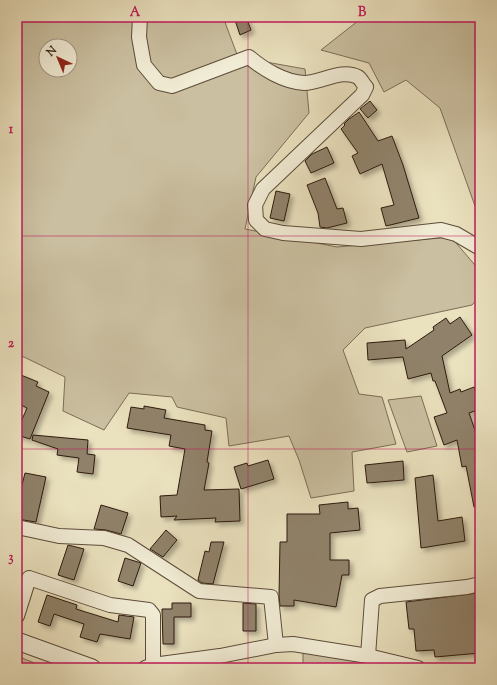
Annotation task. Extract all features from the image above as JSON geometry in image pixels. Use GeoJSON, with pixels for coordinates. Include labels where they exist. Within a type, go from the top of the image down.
{"type":"FeatureCollection","features":[{"type":"Feature","properties":{"kind":"street"},"geometry":{"type":"LineString","coordinates":[[140,17],[139,37],[144,65],[159,83],[172,86],[249,57],[261,67],[289,80],[304,83],[348,74],[359,78],[366,87],[362,95],[263,189],[255,205],[256,220],[265,229],[283,233],[361,239],[441,230],[456,234],[480,248]]}},
{"type":"Feature","properties":{"kind":"street"},"geometry":{"type":"LineString","coordinates":[[17,527],[59,536],[104,538],[128,545],[199,591],[271,597],[276,644]]}},
{"type":"Feature","properties":{"kind":"street"},"geometry":{"type":"LineString","coordinates":[[17,616],[29,578],[110,605],[149,610],[153,614],[149,667],[220,656],[276,644],[293,644],[368,656],[418,668]]}},
{"type":"Feature","properties":{"kind":"street"},"geometry":{"type":"LineString","coordinates":[[368,656],[372,600],[380,596],[467,587],[480,584]]}},
{"type":"Feature","properties":{"kind":"street"},"geometry":{"type":"LineString","coordinates":[[17,641],[92,668]]}},
{"type":"Feature","properties":{"kind":"shaded area"},"geometry":{"type":"Polygon","coordinates":[[[17,17],[223,17],[238,57],[305,69],[309,113],[256,177],[245,229],[337,247],[451,237],[480,271],[480,296],[472,305],[365,328],[343,350],[359,394],[382,397],[396,444],[352,452],[354,491],[311,498],[299,460],[289,436],[229,446],[226,418],[177,407],[172,397],[129,393],[104,430],[63,411],[65,377],[24,357],[17,356],[17,17]]]}},
{"type":"Feature","properties":{"kind":"shaded area"},"geometry":{"type":"Polygon","coordinates":[[[363,17],[480,17],[480,220],[440,108],[406,80],[384,92],[369,63],[321,50],[363,17]]]}},
{"type":"Feature","properties":{"kind":"shaded area"},"geometry":{"type":"Polygon","coordinates":[[[421,396],[437,446],[407,452],[388,400],[421,396]]]}},
{"type":"Feature","properties":{"kind":"shaded area"},"geometry":{"type":"Polygon","coordinates":[[[303,650],[360,662],[359,668],[303,668],[303,650]]]}},
{"type":"Feature","properties":{"kind":"shaded area"},"geometry":{"type":"Polygon","coordinates":[[[17,656],[47,668],[17,668],[17,656]]]}},
{"type":"Feature","properties":{"kind":"building"},"geometry":{"type":"Polygon","coordinates":[[[234,17],[246,17],[251,30],[240,35],[234,17]]]}},
{"type":"Feature","properties":{"kind":"building"},"geometry":{"type":"Polygon","coordinates":[[[370,101],[377,110],[368,118],[360,109],[370,101]]]}},
{"type":"Feature","properties":{"kind":"building"},"geometry":{"type":"Polygon","coordinates":[[[359,112],[378,141],[392,136],[403,165],[419,218],[386,226],[381,208],[394,205],[382,164],[360,174],[352,156],[358,153],[341,129],[349,119],[359,112]]]}},
{"type":"Feature","properties":{"kind":"building"},"geometry":{"type":"Polygon","coordinates":[[[327,147],[334,163],[311,173],[305,161],[312,154],[327,147]]]}},
{"type":"Feature","properties":{"kind":"building"},"geometry":{"type":"Polygon","coordinates":[[[325,178],[337,209],[343,208],[347,223],[327,228],[320,227],[318,213],[307,185],[325,178]]]}},
{"type":"Feature","properties":{"kind":"building"},"geometry":{"type":"Polygon","coordinates":[[[276,191],[290,194],[284,221],[270,218],[276,191]]]}},
{"type":"Feature","properties":{"kind":"building"},"geometry":{"type":"Polygon","coordinates":[[[460,317],[472,335],[442,356],[450,393],[460,389],[461,392],[474,387],[480,403],[480,409],[469,413],[477,436],[480,451],[480,506],[474,507],[466,466],[462,467],[457,440],[444,445],[434,417],[447,413],[431,373],[408,379],[403,357],[368,360],[367,343],[405,340],[406,349],[434,330],[433,327],[446,318],[450,324],[460,317]]]}},
{"type":"Feature","properties":{"kind":"building"},"geometry":{"type":"Polygon","coordinates":[[[21,375],[38,382],[36,386],[49,392],[30,439],[17,435],[17,431],[27,408],[17,403],[17,384],[21,375]]]}},
{"type":"Feature","properties":{"kind":"building"},"geometry":{"type":"Polygon","coordinates":[[[144,406],[166,410],[164,418],[205,425],[205,430],[212,431],[207,462],[209,463],[204,490],[239,489],[240,521],[215,522],[216,518],[174,520],[177,516],[161,517],[160,496],[177,495],[185,449],[169,446],[171,435],[127,428],[131,407],[144,409],[144,406]]]}},
{"type":"Feature","properties":{"kind":"building"},"geometry":{"type":"Polygon","coordinates":[[[33,435],[88,440],[87,454],[95,455],[93,474],[77,472],[79,458],[57,455],[58,449],[32,440],[33,435]]]}},
{"type":"Feature","properties":{"kind":"building"},"geometry":{"type":"Polygon","coordinates":[[[268,460],[274,479],[241,489],[234,467],[247,463],[248,466],[268,460]]]}},
{"type":"Feature","properties":{"kind":"building"},"geometry":{"type":"Polygon","coordinates":[[[403,461],[404,480],[367,483],[365,465],[403,461]]]}},
{"type":"Feature","properties":{"kind":"building"},"geometry":{"type":"Polygon","coordinates":[[[25,473],[46,477],[36,522],[17,519],[17,505],[25,473]]]}},
{"type":"Feature","properties":{"kind":"building"},"geometry":{"type":"Polygon","coordinates":[[[433,475],[438,521],[462,517],[465,541],[421,548],[415,478],[433,475]]]}},
{"type":"Feature","properties":{"kind":"building"},"geometry":{"type":"Polygon","coordinates":[[[348,502],[348,509],[358,508],[360,530],[330,533],[330,560],[349,560],[349,575],[342,575],[336,607],[294,600],[294,606],[280,606],[280,542],[287,542],[287,514],[320,514],[319,505],[348,502]]]}},
{"type":"Feature","properties":{"kind":"building"},"geometry":{"type":"Polygon","coordinates":[[[101,505],[128,513],[121,534],[106,530],[94,529],[101,505]]]}},
{"type":"Feature","properties":{"kind":"building"},"geometry":{"type":"Polygon","coordinates":[[[166,530],[177,540],[163,557],[150,549],[166,530]]]}},
{"type":"Feature","properties":{"kind":"building"},"geometry":{"type":"Polygon","coordinates":[[[211,542],[224,542],[213,584],[202,583],[198,580],[205,551],[209,552],[211,542]]]}},
{"type":"Feature","properties":{"kind":"building"},"geometry":{"type":"Polygon","coordinates":[[[68,545],[84,549],[74,580],[58,575],[68,545]]]}},
{"type":"Feature","properties":{"kind":"building"},"geometry":{"type":"Polygon","coordinates":[[[125,558],[141,563],[133,586],[118,581],[125,558]]]}},
{"type":"Feature","properties":{"kind":"building"},"geometry":{"type":"Polygon","coordinates":[[[477,593],[480,625],[480,653],[435,657],[434,650],[416,651],[414,629],[409,629],[406,602],[477,593]]]}},
{"type":"Feature","properties":{"kind":"building"},"geometry":{"type":"Polygon","coordinates":[[[47,595],[77,605],[76,609],[118,622],[119,615],[134,617],[130,639],[100,634],[97,642],[80,637],[84,624],[54,614],[50,626],[38,622],[47,595]]]}},
{"type":"Feature","properties":{"kind":"building"},"geometry":{"type":"Polygon","coordinates":[[[172,603],[191,603],[191,617],[174,617],[174,644],[163,644],[162,609],[172,609],[172,603]]]}},
{"type":"Feature","properties":{"kind":"building"},"geometry":{"type":"Polygon","coordinates":[[[243,603],[256,604],[256,631],[243,631],[243,603]]]}}]}
